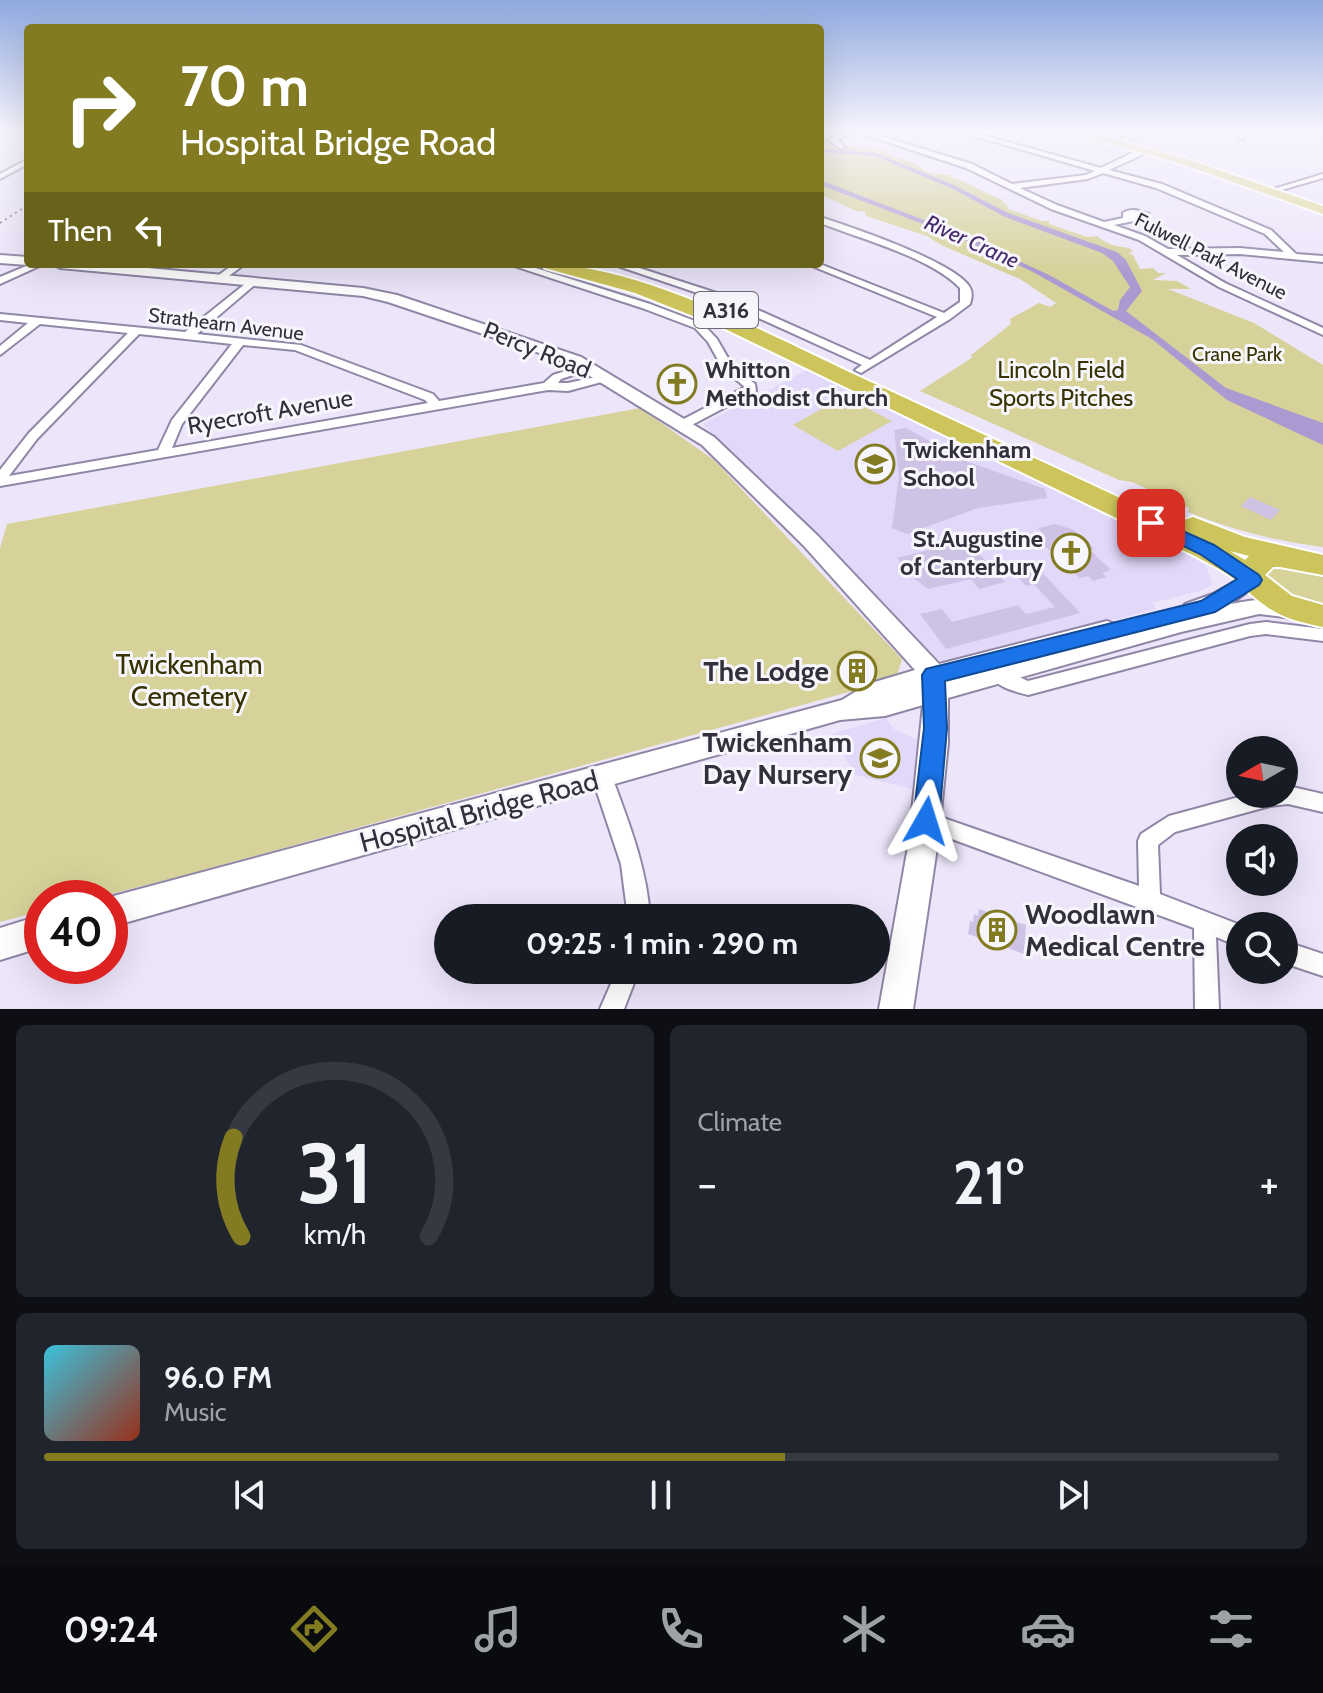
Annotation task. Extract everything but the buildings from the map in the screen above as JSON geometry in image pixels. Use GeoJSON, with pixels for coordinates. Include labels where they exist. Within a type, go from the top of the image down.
{"type":"FeatureCollection","features":[{"type":"Feature","properties":{"kind":"highway","name":"A316"},"geometry":{"type":"LineString","coordinates":[[566,268],[642,289],[730,324],[1193,543],[1251,578],[1263,591],[1311,614]]}},
{"type":"Feature","properties":{"kind":"highway","name":"A316"},"geometry":{"type":"LineString","coordinates":[[598,268],[689,295],[866,367],[1237,544],[1321,564]]}},
{"type":"Feature","properties":{"kind":"highway"},"geometry":{"type":"LineString","coordinates":[[1251,578],[1252,570],[1262,561],[1288,557]]}},
{"type":"Feature","properties":{"kind":"main road"},"geometry":{"type":"LineString","coordinates":[[1231,178],[1323,210]]}},
{"type":"Feature","properties":{"kind":"street","name":"Fulwell Park Avenue"},"geometry":{"type":"LineString","coordinates":[[996,178],[1047,204],[1105,224],[1169,252],[1222,285],[1323,332]]}},
{"type":"Feature","properties":{"kind":"street"},"geometry":{"type":"LineString","coordinates":[[1013,186],[1082,178]]}},
{"type":"Feature","properties":{"kind":"street"},"geometry":{"type":"LineString","coordinates":[[1133,178],[1260,228],[1276,237],[1293,256]]}},
{"type":"Feature","properties":{"kind":"street"},"geometry":{"type":"LineString","coordinates":[[1271,191],[1316,178]]}},
{"type":"Feature","properties":{"kind":"street"},"geometry":{"type":"LineString","coordinates":[[1105,224],[1127,218]]}},
{"type":"Feature","properties":{"kind":"street"},"geometry":{"type":"LineString","coordinates":[[629,268],[725,299],[866,367],[965,304],[967,295],[964,287],[954,276],[824,222]]}},
{"type":"Feature","properties":{"kind":"street"},"geometry":{"type":"LineString","coordinates":[[1169,252],[1240,251],[1323,259]]}},
{"type":"Feature","properties":{"kind":"street"},"geometry":{"type":"LineString","coordinates":[[0,281],[30,268]]}},
{"type":"Feature","properties":{"kind":"street","name":"Percy Road"},"geometry":{"type":"LineString","coordinates":[[102,268],[392,298],[554,352],[587,367],[708,441],[735,465],[827,559],[935,684]]}},
{"type":"Feature","properties":{"kind":"street"},"geometry":{"type":"LineString","coordinates":[[219,279],[234,268]]}},
{"type":"Feature","properties":{"kind":"street"},"geometry":{"type":"LineString","coordinates":[[526,268],[699,326],[713,341],[727,367],[751,386],[750,391],[682,425]]}},
{"type":"Feature","properties":{"kind":"street"},"geometry":{"type":"LineString","coordinates":[[822,268],[946,317]]}},
{"type":"Feature","properties":{"kind":"street"},"geometry":{"type":"LineString","coordinates":[[187,336],[253,282]]}},
{"type":"Feature","properties":{"kind":"street","name":"Strathearn Avenue"},"geometry":{"type":"LineString","coordinates":[[0,317],[297,347],[429,397],[436,406]]}},
{"type":"Feature","properties":{"kind":"street"},"geometry":{"type":"LineString","coordinates":[[0,352],[37,321]]}},
{"type":"Feature","properties":{"kind":"street"},"geometry":{"type":"LineString","coordinates":[[0,480],[33,436],[136,331]]}},
{"type":"Feature","properties":{"kind":"street"},"geometry":{"type":"LineString","coordinates":[[163,453],[176,423],[240,341]]}},
{"type":"Feature","properties":{"kind":"street","name":"Ryecroft Avenue"},"geometry":{"type":"LineString","coordinates":[[548,386],[557,377],[587,367]]}},
{"type":"Feature","properties":{"kind":"street","name":"Ryecroft Avenue"},"geometry":{"type":"LineString","coordinates":[[0,480],[548,386],[568,387],[605,378]]}},
{"type":"Feature","properties":{"kind":"street","name":"Hospital Bridge Road"},"geometry":{"type":"LineString","coordinates":[[935,684],[999,675],[1176,619],[1207,607],[1251,578]]}},
{"type":"Feature","properties":{"kind":"street","name":"Hospital Bridge Road"},"geometry":{"type":"LineString","coordinates":[[128,907],[847,708],[885,706],[935,684],[1176,619],[1259,606],[1311,614]]}},
{"type":"Feature","properties":{"kind":"street"},"geometry":{"type":"LineString","coordinates":[[1176,619],[1199,643]]}},
{"type":"Feature","properties":{"kind":"street"},"geometry":{"type":"LineString","coordinates":[[999,675],[1028,688],[1266,628],[1323,635]]}},
{"type":"Feature","properties":{"kind":"street"},"geometry":{"type":"LineString","coordinates":[[896,1009],[926,821],[935,684]]}},
{"type":"Feature","properties":{"kind":"street"},"geometry":{"type":"LineString","coordinates":[[602,777],[630,859],[639,904]]}},
{"type":"Feature","properties":{"kind":"street"},"geometry":{"type":"LineString","coordinates":[[1150,900],[1148,841],[1169,825],[1270,797],[1288,795],[1323,803]]}},
{"type":"Feature","properties":{"kind":"street"},"geometry":{"type":"LineString","coordinates":[[926,821],[1150,900],[1226,931]]}},
{"type":"Feature","properties":{"kind":"street"},"geometry":{"type":"LineString","coordinates":[[1205,924],[1207,1009]]}},
{"type":"Feature","properties":{"kind":"street"},"geometry":{"type":"LineString","coordinates":[[0,944],[24,937]]}},
{"type":"Feature","properties":{"kind":"street"},"geometry":{"type":"LineString","coordinates":[[1298,957],[1323,965]]}},
{"type":"Feature","properties":{"kind":"street"},"geometry":{"type":"LineString","coordinates":[[612,1009],[622,984]]}},
{"type":"Feature","properties":{"kind":"shaded area"},"geometry":{"type":"Polygon","coordinates":[[[809,369],[1091,504],[1087,506],[1159,542],[1166,541],[1206,565],[1212,584],[1203,590],[1152,603],[1156,609],[949,663],[938,660],[703,424],[809,369]]]}},
{"type":"Feature","properties":{"kind":"shaded area","name":"Twickenham Day Nursery"},"geometry":{"type":"Polygon","coordinates":[[[886,718],[895,730],[918,740],[912,789],[855,775],[831,734],[886,718]]]}},
{"type":"Feature","properties":{"kind":"green space"},"geometry":{"type":"Polygon","coordinates":[[[824,178],[953,178],[1003,200],[1008,209],[1050,221],[1049,224],[1087,237],[1097,236],[1111,244],[1129,248],[1133,252],[1128,253],[1133,255],[1140,269],[1153,268],[1158,273],[1166,273],[1153,280],[1177,281],[1191,289],[1168,289],[1254,323],[1323,365],[1323,547],[1254,534],[1188,512],[1189,508],[1132,482],[1119,480],[920,391],[973,357],[970,356],[1011,324],[1010,319],[1039,303],[1050,307],[1056,303],[1020,279],[927,236],[856,211],[824,196],[824,178]]]}},
{"type":"Feature","properties":{"kind":"green space"},"geometry":{"type":"Polygon","coordinates":[[[844,396],[892,421],[838,451],[793,425],[844,396]]]}},
{"type":"Feature","properties":{"kind":"green space","name":"Twickenham Cemetery"},"geometry":{"type":"Polygon","coordinates":[[[640,408],[714,460],[902,659],[896,679],[128,890],[128,880],[24,880],[24,916],[0,922],[0,548],[7,524],[640,408]]]}},
{"type":"Feature","properties":{"kind":"green space"},"geometry":{"type":"Polygon","coordinates":[[[1285,567],[1323,574],[1323,607],[1284,595],[1263,579],[1269,570],[1285,567]]]}},
{"type":"Feature","properties":{"kind":"water","name":"River Crane"},"geometry":{"type":"Polygon","coordinates":[[[927,178],[937,178],[1008,213],[1117,252],[1126,260],[1142,291],[1126,311],[1226,388],[1323,423],[1323,445],[1227,400],[1152,339],[1033,272],[960,238],[824,187],[824,182],[971,238],[1051,276],[1113,311],[1118,310],[1120,300],[1130,287],[1113,261],[1102,253],[1005,217],[927,178]]]}},
{"type":"Feature","properties":{"kind":"railway"},"geometry":{"type":"LineString","coordinates":[[0,223],[24,208]]}},
{"type":"Feature","properties":{"kind":"place","name":"Whitton Methodist Church"},"geometry":{"type":"Point","coordinates":[677,384]}},
{"type":"Feature","properties":{"kind":"place","name":"Twickenham School"},"geometry":{"type":"Point","coordinates":[875,464]}},
{"type":"Feature","properties":{"kind":"place","name":"St.Augustine of Canterbury"},"geometry":{"type":"Point","coordinates":[1071,553]}},
{"type":"Feature","properties":{"kind":"place","name":"The Lodge"},"geometry":{"type":"Point","coordinates":[857,671]}},
{"type":"Feature","properties":{"kind":"place","name":"Twickenham Day Nursery"},"geometry":{"type":"Point","coordinates":[880,758]}},
{"type":"Feature","properties":{"kind":"place","name":"Woodlawn Medical Centre"},"geometry":{"type":"Point","coordinates":[997,930]}},
{"type":"Feature","properties":{"kind":"route"},"geometry":{"type":"LineString","coordinates":[[926,821],[936,728],[934,675],[1207,607],[1252,580],[1207,550],[1151,523]]}},
{"type":"Feature","properties":{"kind":"park label","name":"Crane Park"},"geometry":{"type":"Point","coordinates":[1237,354]}},
{"type":"Feature","properties":{"kind":"park label","name":"Lincoln Field Sports Pitches"},"geometry":{"type":"Point","coordinates":[1061,384]}}]}
